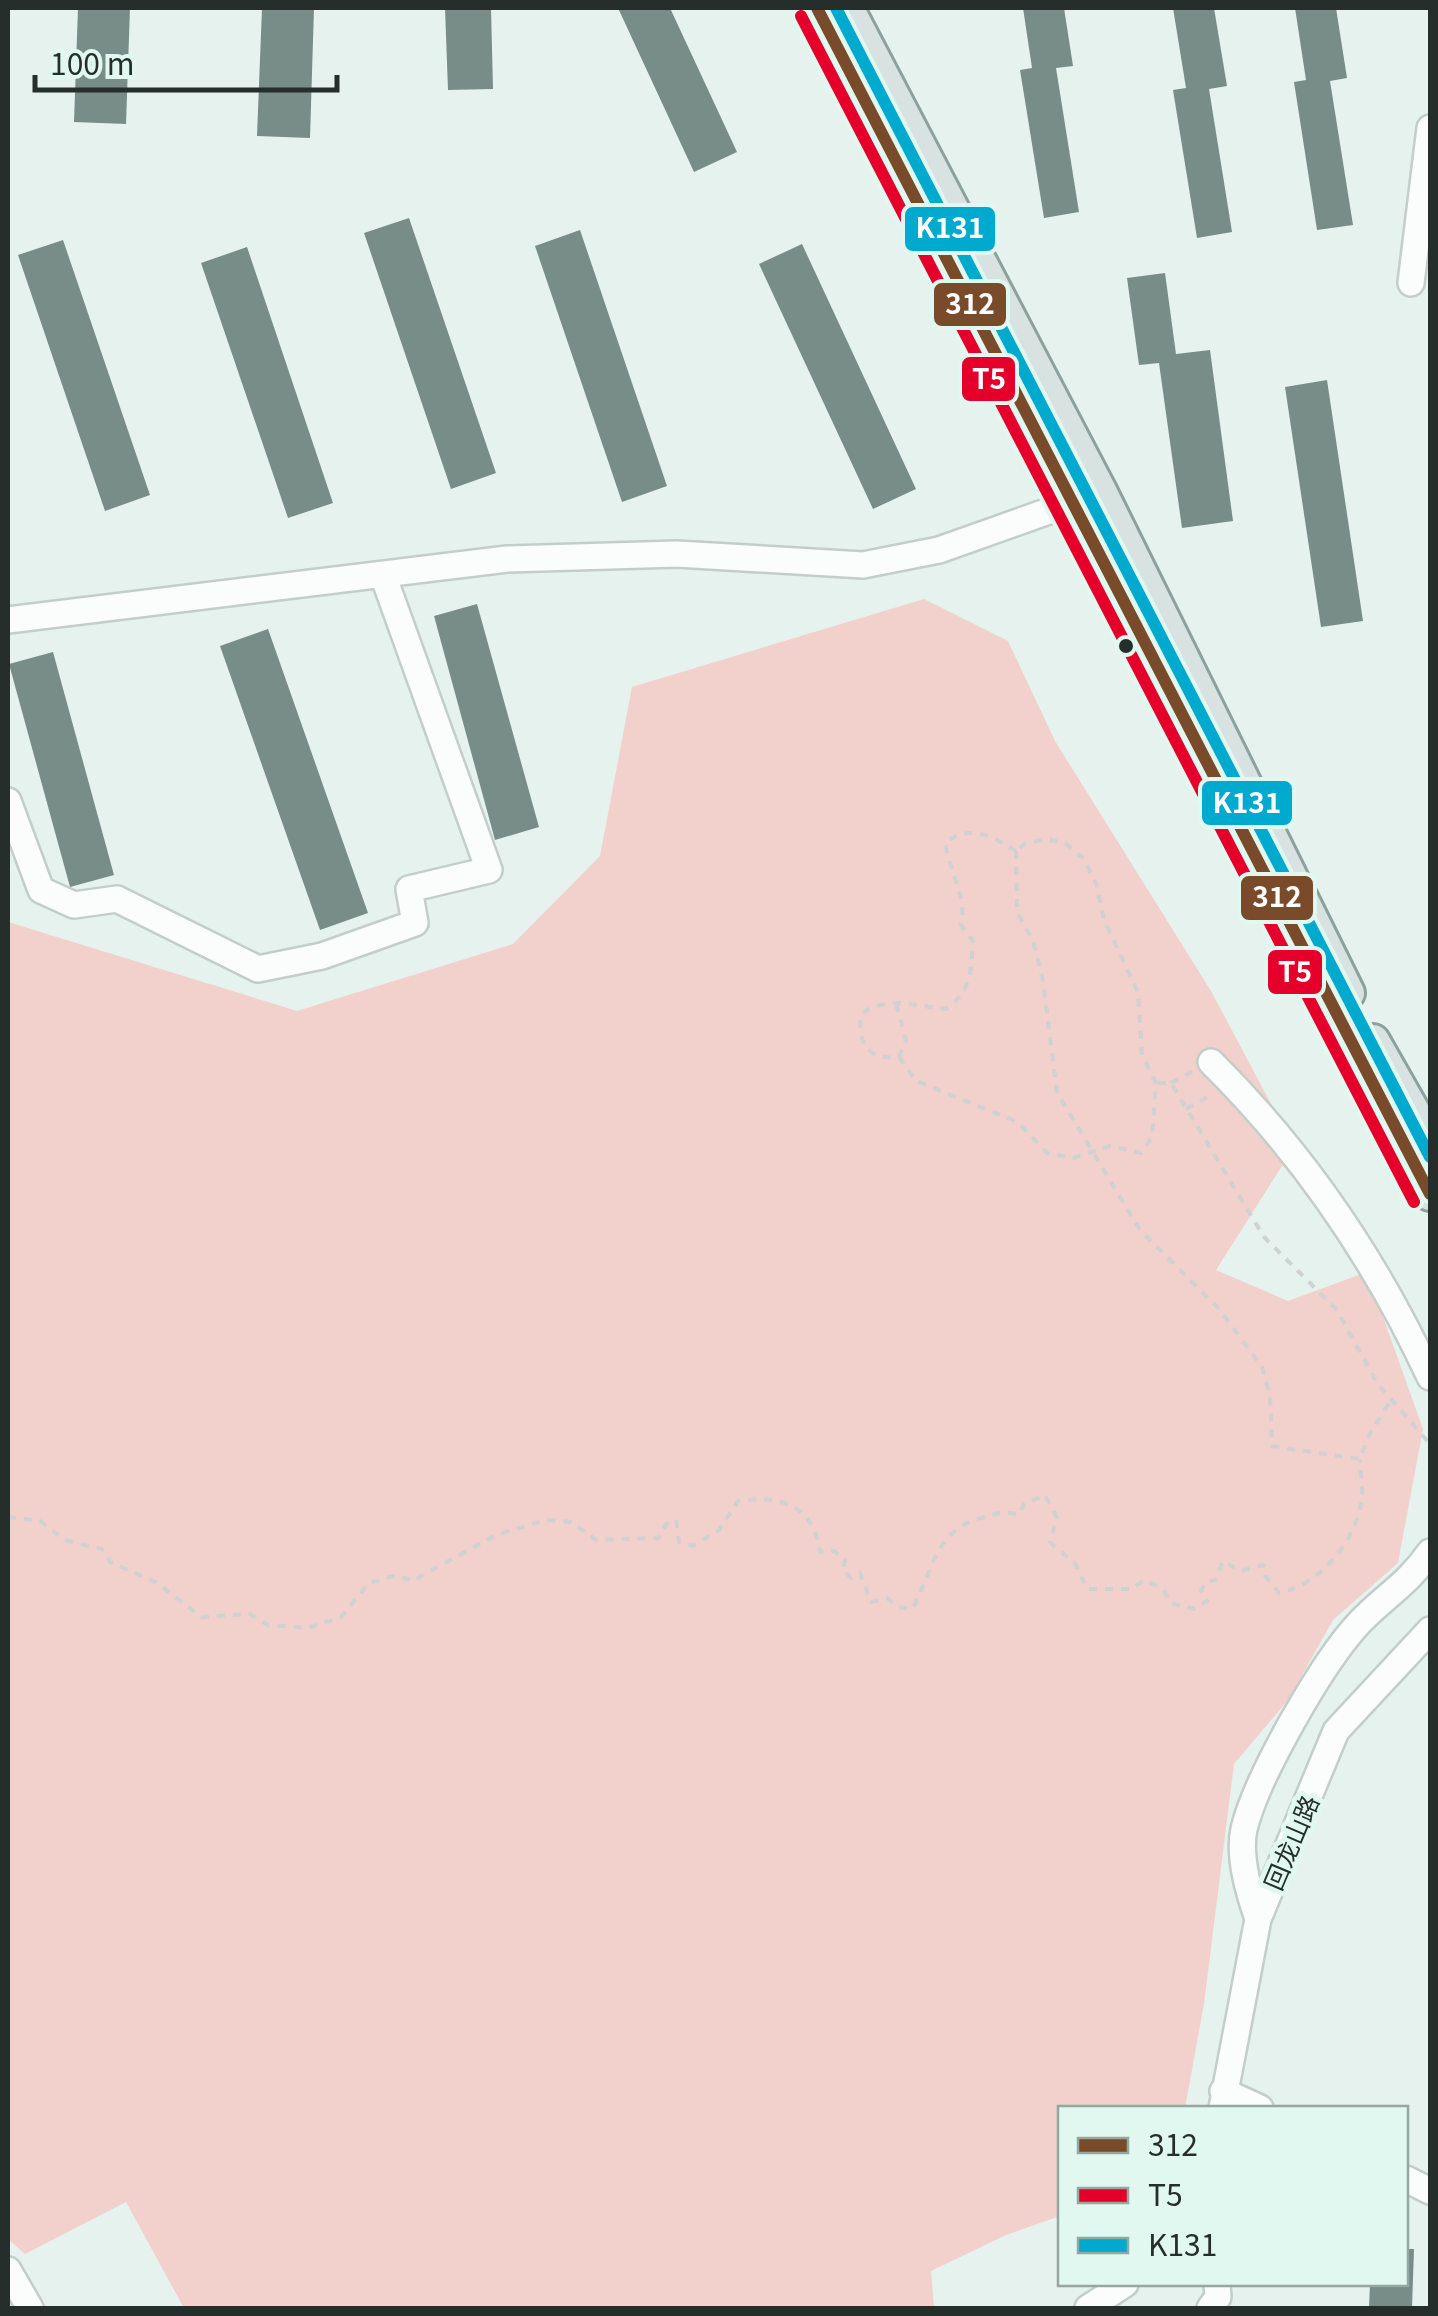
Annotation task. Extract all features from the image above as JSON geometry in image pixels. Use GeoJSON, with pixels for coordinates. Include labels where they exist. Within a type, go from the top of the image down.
{"type":"FeatureCollection","features":[{"type":"Feature","properties":{"kind":"main road"},"geometry":{"type":"LineString","coordinates":[[816,8],[1086,498],[1362,1021],[1430,1141]]}},
{"type":"Feature","properties":{"kind":"main road"},"geometry":{"type":"LineString","coordinates":[[847,8],[1430,1194]]}},
{"type":"Feature","properties":{"kind":"street"},"geometry":{"type":"LineString","coordinates":[[1411,282],[1430,128]]}},
{"type":"Feature","properties":{"kind":"street"},"geometry":{"type":"LineString","coordinates":[[8,620],[507,559],[677,554],[863,566],[938,550],[1086,498]]}},
{"type":"Feature","properties":{"kind":"street"},"geometry":{"type":"LineString","coordinates":[[8,801],[41,890],[74,905],[117,899],[258,969],[322,956],[414,924],[409,889],[490,870],[383,574]]}},
{"type":"Feature","properties":{"kind":"street"},"geometry":{"type":"LineString","coordinates":[[1211,1062],[1255,1106],[1343,1223],[1396,1304],[1430,1377]]}},
{"type":"Feature","properties":{"kind":"street"},"geometry":{"type":"LineString","coordinates":[[1258,1919],[1247,1886],[1243,1832],[1262,1783],[1314,1686],[1360,1622],[1410,1582],[1430,1552]]}},
{"type":"Feature","properties":{"kind":"street","name":"回龙山路"},"geometry":{"type":"LineString","coordinates":[[1222,2100],[1258,1919],[1336,1732],[1430,1630]]}},
{"type":"Feature","properties":{"kind":"street"},"geometry":{"type":"LineString","coordinates":[[1222,2100],[1250,2106]]}},
{"type":"Feature","properties":{"kind":"street"},"geometry":{"type":"LineString","coordinates":[[8,2270],[30,2308]]}},
{"type":"Feature","properties":{"kind":"street"},"geometry":{"type":"LineString","coordinates":[[1088,2308],[1122,2286]]}},
{"type":"Feature","properties":{"kind":"path"},"geometry":{"type":"LineString","coordinates":[[899,1057],[881,1060],[868,1052],[858,1035],[860,1014],[876,1004],[906,1001],[946,1009],[962,998],[970,980],[973,941],[961,925],[966,902],[950,873],[945,843],[956,834],[986,833],[1016,851]]}},
{"type":"Feature","properties":{"kind":"path"},"geometry":{"type":"LineString","coordinates":[[899,1057],[916,1080],[1018,1122],[1046,1153],[1073,1158],[1110,1146],[1142,1153],[1152,1138],[1156,1083],[1142,1055],[1138,992],[1104,920],[1096,883],[1084,859],[1065,843],[1046,839],[1026,843],[1016,851]]}},
{"type":"Feature","properties":{"kind":"path"},"geometry":{"type":"LineString","coordinates":[[1016,851],[1017,912],[1033,941],[1043,981],[1057,1093],[1140,1230],[1220,1310],[1262,1367],[1270,1396],[1272,1446],[1360,1460]]}},
{"type":"Feature","properties":{"kind":"path"},"geometry":{"type":"LineString","coordinates":[[896,1004],[906,1040],[899,1057]]}},
{"type":"Feature","properties":{"kind":"path"},"geometry":{"type":"LineString","coordinates":[[1156,1083],[1171,1084],[1264,1237],[1337,1310],[1361,1358],[1430,1444]]}},
{"type":"Feature","properties":{"kind":"path"},"geometry":{"type":"LineString","coordinates":[[1186,1109],[1233,1084]]}},
{"type":"Feature","properties":{"kind":"path"},"geometry":{"type":"LineString","coordinates":[[8,1517],[40,1521],[65,1540],[102,1549],[110,1562],[156,1582],[201,1618],[250,1614],[268,1625],[308,1628],[342,1618],[369,1583],[397,1574],[412,1581],[498,1534],[546,1520],[570,1522],[596,1540],[659,1538],[666,1524],[676,1520],[679,1542],[693,1546],[719,1530],[738,1501],[770,1496],[810,1518],[817,1528],[820,1552],[834,1550],[845,1560],[843,1570],[851,1578],[860,1573],[870,1590],[870,1602],[887,1598],[898,1607],[912,1609],[948,1534],[971,1520],[1008,1511],[1020,1515],[1024,1504],[1046,1495],[1057,1518],[1050,1542],[1076,1564],[1086,1589],[1131,1589],[1145,1580],[1163,1589],[1170,1603],[1194,1609],[1208,1601],[1201,1591],[1205,1582],[1216,1580],[1223,1561],[1241,1572],[1263,1565],[1265,1576],[1279,1593],[1299,1589],[1321,1573],[1339,1551],[1362,1500],[1360,1460],[1368,1435],[1391,1400]]}},
{"type":"Feature","properties":{"kind":"shaded area"},"geometry":{"type":"Polygon","coordinates":[[[924,599],[1008,641],[1055,741],[1211,991],[1294,1147],[1216,1270],[1288,1301],[1367,1272],[1423,1429],[1398,1563],[1333,1620],[1288,1700],[1234,1764],[1204,2004],[1185,2106],[1058,2106],[1058,2217],[1006,2235],[931,2271],[934,2308],[184,2308],[126,2202],[25,2254],[8,2239],[8,922],[297,1011],[513,944],[600,856],[632,687],[924,599]]]}},
{"type":"Feature","properties":{"kind":"building"},"geometry":{"type":"Polygon","coordinates":[[[78,8],[130,8],[126,124],[74,122],[78,8]]]}},
{"type":"Feature","properties":{"kind":"building"},"geometry":{"type":"Polygon","coordinates":[[[262,8],[314,8],[310,138],[257,136],[262,8]]]}},
{"type":"Feature","properties":{"kind":"building"},"geometry":{"type":"Polygon","coordinates":[[[445,8],[491,8],[493,89],[448,90],[445,8]]]}},
{"type":"Feature","properties":{"kind":"building"},"geometry":{"type":"Polygon","coordinates":[[[618,8],[670,8],[737,152],[694,172],[618,8]]]}},
{"type":"Feature","properties":{"kind":"building"},"geometry":{"type":"Polygon","coordinates":[[[1023,8],[1064,8],[1073,66],[1056,68],[1079,212],[1044,218],[1020,70],[1032,68],[1023,8]]]}},
{"type":"Feature","properties":{"kind":"building"},"geometry":{"type":"Polygon","coordinates":[[[1173,8],[1214,8],[1227,86],[1209,89],[1232,232],[1197,238],[1173,90],[1186,88],[1173,8]]]}},
{"type":"Feature","properties":{"kind":"building"},"geometry":{"type":"Polygon","coordinates":[[[1295,8],[1336,8],[1347,78],[1330,81],[1353,225],[1317,230],[1294,82],[1306,80],[1295,8]]]}},
{"type":"Feature","properties":{"kind":"building"},"geometry":{"type":"Polygon","coordinates":[[[409,218],[496,473],[451,489],[364,233],[409,218]]]}},
{"type":"Feature","properties":{"kind":"building"},"geometry":{"type":"Polygon","coordinates":[[[580,230],[667,486],[622,502],[535,246],[580,230]]]}},
{"type":"Feature","properties":{"kind":"building"},"geometry":{"type":"Polygon","coordinates":[[[63,240],[150,495],[105,511],[18,255],[63,240]]]}},
{"type":"Feature","properties":{"kind":"building"},"geometry":{"type":"Polygon","coordinates":[[[802,244],[916,489],[873,509],[759,264],[802,244]]]}},
{"type":"Feature","properties":{"kind":"building"},"geometry":{"type":"Polygon","coordinates":[[[247,247],[333,503],[288,518],[201,263],[247,247]]]}},
{"type":"Feature","properties":{"kind":"building"},"geometry":{"type":"Polygon","coordinates":[[[1165,273],[1176,354],[1210,350],[1233,521],[1182,528],[1159,363],[1139,365],[1127,278],[1165,273]]]}},
{"type":"Feature","properties":{"kind":"building"},"geometry":{"type":"Polygon","coordinates":[[[1327,380],[1363,621],[1321,627],[1285,387],[1327,380]]]}},
{"type":"Feature","properties":{"kind":"building"},"geometry":{"type":"Polygon","coordinates":[[[477,604],[539,827],[495,840],[434,616],[477,604]]]}},
{"type":"Feature","properties":{"kind":"building"},"geometry":{"type":"Polygon","coordinates":[[[268,629],[368,913],[320,930],[220,646],[268,629]]]}},
{"type":"Feature","properties":{"kind":"building"},"geometry":{"type":"Polygon","coordinates":[[[53,652],[114,875],[70,887],[9,664],[53,652]]]}},
{"type":"Feature","properties":{"kind":"building"},"geometry":{"type":"Polygon","coordinates":[[[1408,2249],[1414,2249],[1412,2308],[1369,2308],[1370,2286],[1408,2286],[1408,2249]]]}},
{"type":"Feature","properties":{"kind":"transit line","name":"312"},"geometry":{"type":"LineString","coordinates":[[817,8],[1430,1194]]}},
{"type":"Feature","properties":{"kind":"transit line","name":"K131"},"geometry":{"type":"LineString","coordinates":[[836,8],[1430,1157]]}},
{"type":"Feature","properties":{"kind":"transit line","name":"T5"},"geometry":{"type":"LineString","coordinates":[[801,16],[1414,1202]]}}]}
